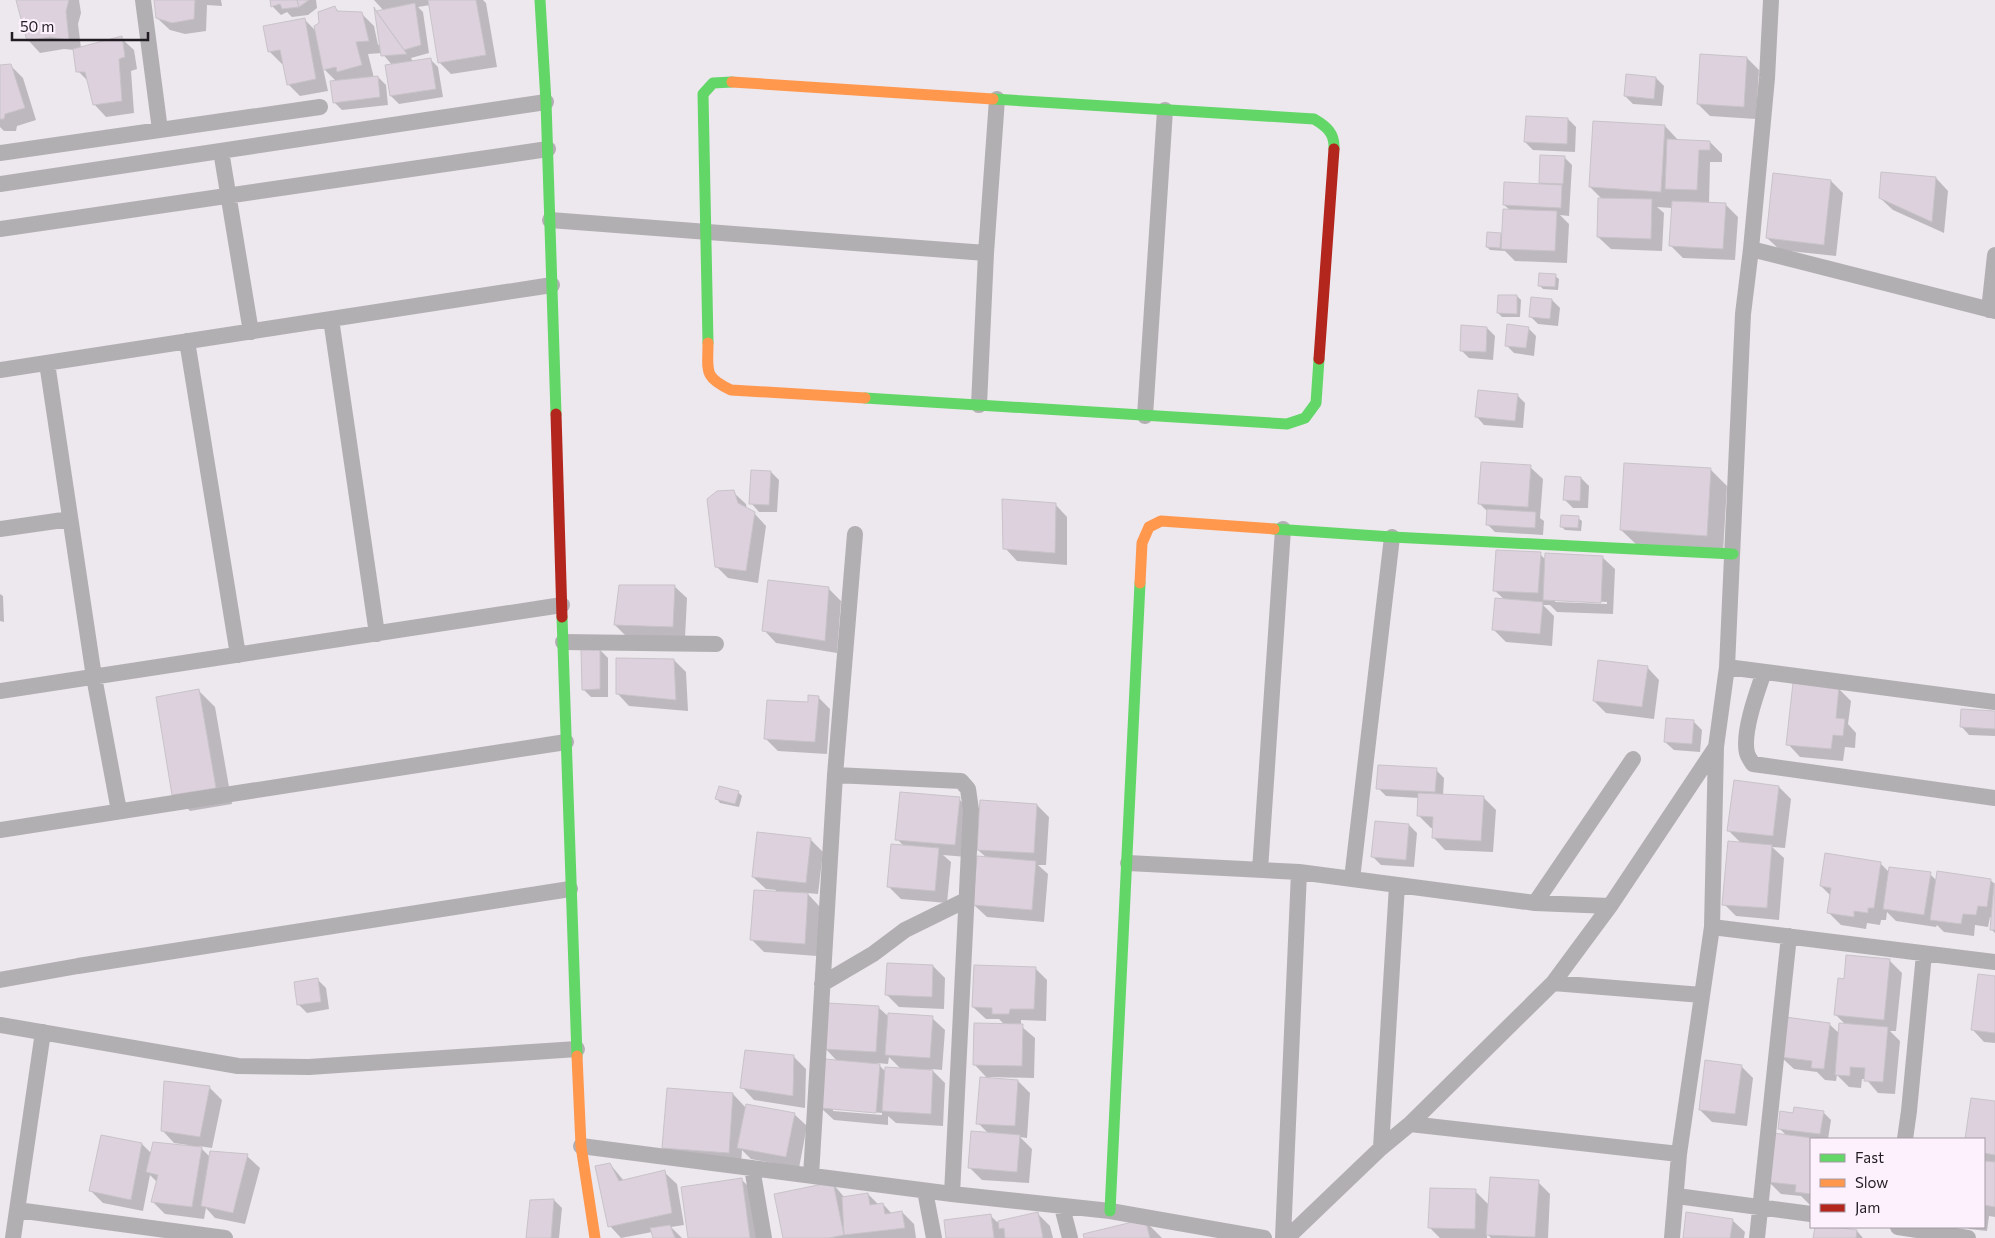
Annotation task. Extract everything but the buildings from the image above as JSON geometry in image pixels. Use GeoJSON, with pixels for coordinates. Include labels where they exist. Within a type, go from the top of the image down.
{"type":"FeatureCollection","features":[{"type":"Feature","properties":{"kind":"street"},"geometry":{"type":"LineString","coordinates":[[144,0],[160,130]]}},
{"type":"Feature","properties":{"kind":"street"},"geometry":{"type":"LineString","coordinates":[[540,0],[548,149],[570,889],[581,1146],[594,1238]]}},
{"type":"Feature","properties":{"kind":"street"},"geometry":{"type":"LineString","coordinates":[[1672,1238],[1679,1154],[1712,927],[1716,747],[1727,667],[1743,324],[1767,78],[1771,0]]}},
{"type":"Feature","properties":{"kind":"street"},"geometry":{"type":"LineString","coordinates":[[732,82],[1165,110],[1314,119],[1326,126],[1335,139],[1316,403],[1305,418],[1287,424],[979,406],[731,390],[714,382],[708,370],[703,94],[713,83],[732,82]]}},
{"type":"Feature","properties":{"kind":"street"},"geometry":{"type":"LineString","coordinates":[[979,406],[986,253],[997,99]]}},
{"type":"Feature","properties":{"kind":"street"},"geometry":{"type":"LineString","coordinates":[[0,184],[546,102]]}},
{"type":"Feature","properties":{"kind":"street"},"geometry":{"type":"LineString","coordinates":[[0,153],[320,107]]}},
{"type":"Feature","properties":{"kind":"street"},"geometry":{"type":"LineString","coordinates":[[1145,416],[1165,110]]}},
{"type":"Feature","properties":{"kind":"street"},"geometry":{"type":"LineString","coordinates":[[0,228],[548,149]]}},
{"type":"Feature","properties":{"kind":"street"},"geometry":{"type":"LineString","coordinates":[[221,151],[251,332]]}},
{"type":"Feature","properties":{"kind":"street"},"geometry":{"type":"LineString","coordinates":[[550,220],[986,253]]}},
{"type":"Feature","properties":{"kind":"street"},"geometry":{"type":"LineString","coordinates":[[1751,249],[1992,310],[1995,255]]}},
{"type":"Feature","properties":{"kind":"street"},"geometry":{"type":"LineString","coordinates":[[0,370],[552,285]]}},
{"type":"Feature","properties":{"kind":"street"},"geometry":{"type":"LineString","coordinates":[[331,319],[377,634]]}},
{"type":"Feature","properties":{"kind":"street"},"geometry":{"type":"LineString","coordinates":[[187,341],[238,655]]}},
{"type":"Feature","properties":{"kind":"street"},"geometry":{"type":"LineString","coordinates":[[47,363],[94,677],[119,811]]}},
{"type":"Feature","properties":{"kind":"street"},"geometry":{"type":"LineString","coordinates":[[0,529],[70,518]]}},
{"type":"Feature","properties":{"kind":"street"},"geometry":{"type":"LineString","coordinates":[[1110,1212],[1142,543],[1149,527],[1161,521],[1392,537],[1733,554]]}},
{"type":"Feature","properties":{"kind":"street"},"geometry":{"type":"LineString","coordinates":[[1260,870],[1283,529]]}},
{"type":"Feature","properties":{"kind":"street"},"geometry":{"type":"LineString","coordinates":[[810,1176],[835,775],[855,534]]}},
{"type":"Feature","properties":{"kind":"street"},"geometry":{"type":"LineString","coordinates":[[1352,879],[1392,537]]}},
{"type":"Feature","properties":{"kind":"street"},"geometry":{"type":"LineString","coordinates":[[0,691],[562,605]]}},
{"type":"Feature","properties":{"kind":"street"},"geometry":{"type":"LineString","coordinates":[[563,642],[716,644]]}},
{"type":"Feature","properties":{"kind":"street"},"geometry":{"type":"LineString","coordinates":[[1727,667],[1995,702]]}},
{"type":"Feature","properties":{"kind":"street"},"geometry":{"type":"LineString","coordinates":[[1764,672],[1752,709],[1746,742],[1747,754],[1753,764],[1995,798]]}},
{"type":"Feature","properties":{"kind":"street"},"geometry":{"type":"LineString","coordinates":[[0,830],[566,742]]}},
{"type":"Feature","properties":{"kind":"street"},"geometry":{"type":"LineString","coordinates":[[1285,1238],[1381,1148],[1410,1124],[1553,983],[1610,906],[1716,747]]}},
{"type":"Feature","properties":{"kind":"street"},"geometry":{"type":"LineString","coordinates":[[1535,903],[1633,759]]}},
{"type":"Feature","properties":{"kind":"street"},"geometry":{"type":"LineString","coordinates":[[835,775],[961,781],[968,789],[971,810],[952,1194]]}},
{"type":"Feature","properties":{"kind":"street"},"geometry":{"type":"LineString","coordinates":[[1128,863],[1299,872],[1535,903],[1610,906]]}},
{"type":"Feature","properties":{"kind":"street"},"geometry":{"type":"LineString","coordinates":[[1285,1238],[1299,872]]}},
{"type":"Feature","properties":{"kind":"street"},"geometry":{"type":"LineString","coordinates":[[1381,1148],[1397,886]]}},
{"type":"Feature","properties":{"kind":"street"},"geometry":{"type":"LineString","coordinates":[[0,980],[78,966],[570,889]]}},
{"type":"Feature","properties":{"kind":"street"},"geometry":{"type":"LineString","coordinates":[[822,984],[873,954],[905,930],[966,900]]}},
{"type":"Feature","properties":{"kind":"street"},"geometry":{"type":"LineString","coordinates":[[1712,927],[1995,962]]}},
{"type":"Feature","properties":{"kind":"street"},"geometry":{"type":"LineString","coordinates":[[1757,1238],[1789,936]]}},
{"type":"Feature","properties":{"kind":"street"},"geometry":{"type":"LineString","coordinates":[[1905,1138],[1924,954]]}},
{"type":"Feature","properties":{"kind":"street"},"geometry":{"type":"LineString","coordinates":[[1553,983],[1702,995]]}},
{"type":"Feature","properties":{"kind":"street"},"geometry":{"type":"LineString","coordinates":[[0,1025],[238,1066],[309,1067],[577,1049]]}},
{"type":"Feature","properties":{"kind":"street"},"geometry":{"type":"LineString","coordinates":[[13,1238],[43,1032]]}},
{"type":"Feature","properties":{"kind":"street"},"geometry":{"type":"LineString","coordinates":[[1410,1124],[1679,1154]]}},
{"type":"Feature","properties":{"kind":"street"},"geometry":{"type":"LineString","coordinates":[[581,1146],[925,1191],[1110,1212],[1264,1238]]}},
{"type":"Feature","properties":{"kind":"street"},"geometry":{"type":"LineString","coordinates":[[752,1168],[764,1238]]}},
{"type":"Feature","properties":{"kind":"street"},"geometry":{"type":"LineString","coordinates":[[925,1191],[934,1238]]}},
{"type":"Feature","properties":{"kind":"street"},"geometry":{"type":"LineString","coordinates":[[1677,1196],[1810,1214]]}},
{"type":"Feature","properties":{"kind":"street"},"geometry":{"type":"LineString","coordinates":[[1062,1207],[1070,1238]]}},
{"type":"Feature","properties":{"kind":"street"},"geometry":{"type":"LineString","coordinates":[[17,1210],[148,1233],[225,1238]]}},
{"type":"Feature","properties":{"kind":"street"},"geometry":{"type":"LineString","coordinates":[[1904,1228],[1968,1238]]}},
{"type":"Feature","properties":{"kind":"traffic: fast"},"geometry":{"type":"LineString","coordinates":[[540,0],[546,102],[556,414]]}},
{"type":"Feature","properties":{"kind":"traffic: fast"},"geometry":{"type":"LineString","coordinates":[[708,343],[703,94],[713,83],[732,82]]}},
{"type":"Feature","properties":{"kind":"traffic: fast"},"geometry":{"type":"LineString","coordinates":[[993,99],[1314,119],[1329,131],[1333,139],[1334,149]]}},
{"type":"Feature","properties":{"kind":"traffic: fast"},"geometry":{"type":"LineString","coordinates":[[865,398],[1287,424],[1305,418],[1316,403],[1319,359]]}},
{"type":"Feature","properties":{"kind":"traffic: fast"},"geometry":{"type":"LineString","coordinates":[[1274,529],[1392,537],[1733,554]]}},
{"type":"Feature","properties":{"kind":"traffic: fast"},"geometry":{"type":"LineString","coordinates":[[1110,1211],[1140,583]]}},
{"type":"Feature","properties":{"kind":"traffic: fast"},"geometry":{"type":"LineString","coordinates":[[562,617],[577,1056]]}},
{"type":"Feature","properties":{"kind":"traffic: slow"},"geometry":{"type":"LineString","coordinates":[[732,82],[993,99]]}},
{"type":"Feature","properties":{"kind":"traffic: slow"},"geometry":{"type":"LineString","coordinates":[[708,343],[708,367],[711,377],[731,390],[865,398]]}},
{"type":"Feature","properties":{"kind":"traffic: slow"},"geometry":{"type":"LineString","coordinates":[[1140,583],[1142,543],[1149,527],[1161,521],[1274,529]]}},
{"type":"Feature","properties":{"kind":"traffic: slow"},"geometry":{"type":"LineString","coordinates":[[577,1056],[581,1146],[595,1238]]}},
{"type":"Feature","properties":{"kind":"traffic: jam"},"geometry":{"type":"LineString","coordinates":[[1319,359],[1334,149]]}},
{"type":"Feature","properties":{"kind":"traffic: jam"},"geometry":{"type":"LineString","coordinates":[[556,414],[562,617]]}}]}
